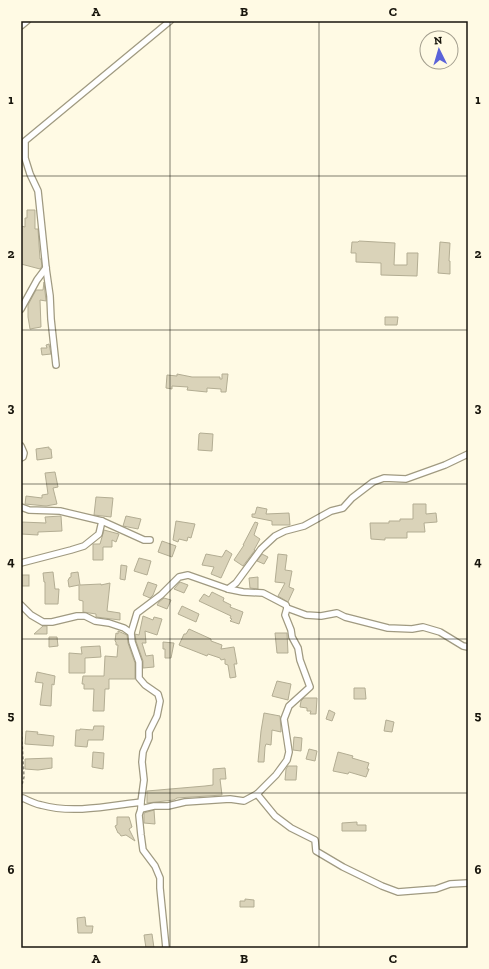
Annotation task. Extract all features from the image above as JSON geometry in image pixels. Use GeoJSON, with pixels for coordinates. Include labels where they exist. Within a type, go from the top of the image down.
{"type":"FeatureCollection","features":[{"type":"Feature","properties":{"kind":"street"},"geometry":{"type":"LineString","coordinates":[[21,26],[27,21]]}},
{"type":"Feature","properties":{"kind":"street"},"geometry":{"type":"LineString","coordinates":[[56,365],[38,191],[30,174],[25,158],[25,141],[170,21]]}},
{"type":"Feature","properties":{"kind":"street"},"geometry":{"type":"LineString","coordinates":[[21,309],[36,280],[46,268]]}},
{"type":"Feature","properties":{"kind":"street"},"geometry":{"type":"LineString","coordinates":[[21,446],[24,453],[24,457],[21,458]]}},
{"type":"Feature","properties":{"kind":"street"},"geometry":{"type":"LineString","coordinates":[[228,590],[236,583],[261,549],[275,536],[285,531],[304,526],[331,511],[343,508],[352,498],[373,482],[384,478],[406,478],[445,465],[468,454]]}},
{"type":"Feature","properties":{"kind":"street"},"geometry":{"type":"LineString","coordinates":[[21,507],[29,510],[60,511],[102,520],[144,540],[150,540]]}},
{"type":"Feature","properties":{"kind":"street"},"geometry":{"type":"LineString","coordinates":[[21,563],[84,546],[99,534],[102,520]]}},
{"type":"Feature","properties":{"kind":"street"},"geometry":{"type":"LineString","coordinates":[[166,948],[160,878],[155,866],[144,850],[140,828],[140,812],[144,780],[142,762],[143,752],[149,738],[149,732],[157,716],[160,701],[158,694],[145,685],[139,678],[139,662],[132,642],[131,633],[137,613],[161,595],[179,577],[188,575],[228,590],[263,593],[286,605],[287,608],[306,615],[321,616],[337,613],[345,617],[388,628],[412,629],[423,627],[440,632],[463,646],[468,646]]}},
{"type":"Feature","properties":{"kind":"street"},"geometry":{"type":"LineString","coordinates":[[21,605],[31,615],[43,622],[52,622],[77,616],[84,616],[95,621],[109,623],[124,628],[131,633]]}},
{"type":"Feature","properties":{"kind":"street"},"geometry":{"type":"LineString","coordinates":[[21,799],[24,798],[42,805],[64,809],[168,806],[185,802],[230,799],[244,801],[257,794],[287,760],[289,752],[284,719],[289,706],[310,687],[300,660],[298,648],[292,637],[285,615],[287,608]]}},
{"type":"Feature","properties":{"kind":"street"},"geometry":{"type":"LineString","coordinates":[[257,794],[275,816],[291,828],[315,840],[316,851],[343,867],[382,886],[398,892],[436,889],[450,884],[468,883]]}},
{"type":"Feature","properties":{"kind":"path"},"geometry":{"type":"LineString","coordinates":[[21,789],[24,777],[22,722]]}},
{"type":"Feature","properties":{"kind":"building"},"geometry":{"type":"Polygon","coordinates":[[[27,210],[35,210],[35,229],[38,229],[40,259],[42,266],[40,269],[21,264],[21,226],[25,227],[27,210]]]}},
{"type":"Feature","properties":{"kind":"building"},"geometry":{"type":"Polygon","coordinates":[[[352,242],[395,243],[394,265],[407,265],[407,253],[418,253],[417,276],[381,275],[381,263],[356,262],[356,253],[351,253],[352,242]]]}},
{"type":"Feature","properties":{"kind":"building"},"geometry":{"type":"Polygon","coordinates":[[[440,242],[450,243],[450,274],[438,273],[440,242]]]}},
{"type":"Feature","properties":{"kind":"building"},"geometry":{"type":"Polygon","coordinates":[[[44,282],[46,301],[40,300],[41,327],[30,329],[28,305],[36,290],[43,290],[44,282]]]}},
{"type":"Feature","properties":{"kind":"building"},"geometry":{"type":"Polygon","coordinates":[[[385,317],[398,317],[397,325],[385,325],[385,317]]]}},
{"type":"Feature","properties":{"kind":"building"},"geometry":{"type":"Polygon","coordinates":[[[49,344],[51,354],[42,355],[41,348],[47,348],[46,345],[49,344]]]}},
{"type":"Feature","properties":{"kind":"building"},"geometry":{"type":"Polygon","coordinates":[[[177,374],[192,377],[220,377],[220,379],[222,379],[222,374],[228,374],[226,392],[221,392],[221,389],[207,388],[207,392],[187,390],[188,387],[172,386],[172,389],[166,388],[167,375],[177,376],[177,374]]]}},
{"type":"Feature","properties":{"kind":"building"},"geometry":{"type":"Polygon","coordinates":[[[200,433],[213,434],[212,451],[198,450],[200,433]]]}},
{"type":"Feature","properties":{"kind":"building"},"geometry":{"type":"Polygon","coordinates":[[[49,447],[49,449],[51,449],[52,458],[37,460],[36,449],[49,447]]]}},
{"type":"Feature","properties":{"kind":"building"},"geometry":{"type":"Polygon","coordinates":[[[55,472],[58,487],[53,488],[57,504],[46,506],[25,504],[26,496],[42,498],[42,495],[48,494],[45,473],[55,472]]]}},
{"type":"Feature","properties":{"kind":"building"},"geometry":{"type":"Polygon","coordinates":[[[96,497],[113,498],[111,517],[94,515],[96,497]]]}},
{"type":"Feature","properties":{"kind":"building"},"geometry":{"type":"Polygon","coordinates":[[[413,504],[426,504],[426,514],[436,513],[437,522],[424,523],[425,532],[407,532],[407,538],[385,538],[385,540],[371,539],[370,523],[389,523],[389,521],[400,521],[400,519],[413,519],[413,504]]]}},
{"type":"Feature","properties":{"kind":"building"},"geometry":{"type":"Polygon","coordinates":[[[257,507],[267,509],[266,514],[289,513],[290,525],[272,525],[272,521],[252,517],[252,514],[255,514],[257,507]]]}},
{"type":"Feature","properties":{"kind":"building"},"geometry":{"type":"Polygon","coordinates":[[[61,516],[62,531],[38,532],[38,535],[21,534],[21,522],[46,523],[45,517],[61,516]]]}},
{"type":"Feature","properties":{"kind":"building"},"geometry":{"type":"Polygon","coordinates":[[[126,516],[141,519],[138,529],[123,526],[126,516]]]}},
{"type":"Feature","properties":{"kind":"building"},"geometry":{"type":"Polygon","coordinates":[[[176,521],[195,524],[191,538],[188,537],[187,541],[179,539],[178,542],[173,540],[176,521]]]}},
{"type":"Feature","properties":{"kind":"building"},"geometry":{"type":"Polygon","coordinates":[[[255,522],[258,523],[254,535],[260,539],[255,550],[243,566],[234,560],[244,545],[255,522]]]}},
{"type":"Feature","properties":{"kind":"building"},"geometry":{"type":"Polygon","coordinates":[[[104,530],[119,534],[116,542],[112,540],[112,547],[103,547],[103,560],[93,560],[93,544],[100,544],[104,530]]]}},
{"type":"Feature","properties":{"kind":"building"},"geometry":{"type":"Polygon","coordinates":[[[162,541],[176,546],[172,557],[158,552],[162,541]]]}},
{"type":"Feature","properties":{"kind":"building"},"geometry":{"type":"Polygon","coordinates":[[[226,550],[232,554],[221,578],[211,574],[214,567],[202,565],[206,554],[222,557],[226,550]]]}},
{"type":"Feature","properties":{"kind":"building"},"geometry":{"type":"Polygon","coordinates":[[[262,554],[268,557],[264,564],[257,561],[262,554]]]}},
{"type":"Feature","properties":{"kind":"building"},"geometry":{"type":"Polygon","coordinates":[[[278,554],[287,555],[285,570],[292,571],[289,587],[294,589],[288,602],[278,596],[285,583],[275,582],[278,554]]]}},
{"type":"Feature","properties":{"kind":"building"},"geometry":{"type":"Polygon","coordinates":[[[139,558],[151,561],[147,575],[134,571],[139,558]]]}},
{"type":"Feature","properties":{"kind":"building"},"geometry":{"type":"Polygon","coordinates":[[[121,565],[127,566],[125,580],[120,579],[121,565]]]}},
{"type":"Feature","properties":{"kind":"building"},"geometry":{"type":"Polygon","coordinates":[[[53,572],[55,589],[59,589],[58,604],[45,604],[45,582],[43,573],[53,572]]]}},
{"type":"Feature","properties":{"kind":"building"},"geometry":{"type":"Polygon","coordinates":[[[78,572],[80,585],[101,585],[110,583],[107,611],[120,613],[120,620],[96,617],[96,614],[83,612],[83,601],[79,600],[79,585],[69,587],[68,580],[71,577],[71,573],[78,572]]]}},
{"type":"Feature","properties":{"kind":"building"},"geometry":{"type":"Polygon","coordinates":[[[21,575],[29,575],[29,586],[21,586],[21,575]]]}},
{"type":"Feature","properties":{"kind":"building"},"geometry":{"type":"Polygon","coordinates":[[[258,577],[258,589],[250,588],[249,578],[258,577]]]}},
{"type":"Feature","properties":{"kind":"building"},"geometry":{"type":"Polygon","coordinates":[[[148,582],[157,585],[153,595],[150,598],[143,595],[148,582]]]}},
{"type":"Feature","properties":{"kind":"building"},"geometry":{"type":"Polygon","coordinates":[[[180,582],[188,585],[184,593],[174,589],[180,582]]]}},
{"type":"Feature","properties":{"kind":"building"},"geometry":{"type":"Polygon","coordinates":[[[212,592],[224,598],[223,601],[231,605],[230,607],[243,612],[239,624],[230,621],[232,619],[230,618],[231,616],[199,601],[204,594],[209,597],[212,592]]]}},
{"type":"Feature","properties":{"kind":"building"},"geometry":{"type":"Polygon","coordinates":[[[164,598],[171,600],[167,609],[157,605],[164,598]]]}},
{"type":"Feature","properties":{"kind":"building"},"geometry":{"type":"Polygon","coordinates":[[[182,606],[199,614],[196,622],[178,614],[182,606]]]}},
{"type":"Feature","properties":{"kind":"building"},"geometry":{"type":"Polygon","coordinates":[[[143,616],[153,620],[154,617],[162,619],[157,635],[145,631],[146,643],[142,643],[146,656],[153,655],[154,667],[143,668],[143,661],[136,641],[135,634],[139,635],[143,616]]]}},
{"type":"Feature","properties":{"kind":"building"},"geometry":{"type":"Polygon","coordinates":[[[43,626],[47,626],[47,634],[34,634],[43,626]]]}},
{"type":"Feature","properties":{"kind":"building"},"geometry":{"type":"Polygon","coordinates":[[[189,629],[222,645],[221,649],[234,647],[237,664],[234,664],[236,677],[230,678],[228,665],[225,664],[225,659],[221,660],[220,658],[208,654],[207,656],[179,645],[184,634],[186,634],[189,629]]]}},
{"type":"Feature","properties":{"kind":"building"},"geometry":{"type":"Polygon","coordinates":[[[118,631],[127,635],[128,643],[135,663],[135,679],[109,679],[109,689],[105,689],[104,711],[93,711],[94,689],[84,689],[84,684],[82,684],[83,676],[104,676],[105,656],[117,657],[118,645],[116,645],[115,641],[116,633],[118,634],[118,631]]]}},
{"type":"Feature","properties":{"kind":"building"},"geometry":{"type":"Polygon","coordinates":[[[275,633],[287,633],[288,653],[277,653],[275,633]]]}},
{"type":"Feature","properties":{"kind":"building"},"geometry":{"type":"Polygon","coordinates":[[[49,637],[57,637],[58,646],[49,647],[49,637]]]}},
{"type":"Feature","properties":{"kind":"building"},"geometry":{"type":"Polygon","coordinates":[[[163,642],[174,643],[171,658],[165,658],[163,642]]]}},
{"type":"Feature","properties":{"kind":"building"},"geometry":{"type":"Polygon","coordinates":[[[100,646],[101,657],[85,658],[85,673],[69,673],[69,653],[82,654],[81,647],[100,646]]]}},
{"type":"Feature","properties":{"kind":"building"},"geometry":{"type":"Polygon","coordinates":[[[37,672],[55,676],[54,685],[52,684],[51,706],[40,705],[43,683],[35,682],[37,672]]]}},
{"type":"Feature","properties":{"kind":"building"},"geometry":{"type":"Polygon","coordinates":[[[277,681],[291,684],[288,700],[272,696],[277,681]]]}},
{"type":"Feature","properties":{"kind":"building"},"geometry":{"type":"Polygon","coordinates":[[[354,688],[365,688],[366,699],[354,699],[354,688]]]}},
{"type":"Feature","properties":{"kind":"building"},"geometry":{"type":"Polygon","coordinates":[[[304,698],[317,698],[316,714],[310,714],[311,711],[307,711],[307,708],[300,707],[301,701],[304,698]]]}},
{"type":"Feature","properties":{"kind":"building"},"geometry":{"type":"Polygon","coordinates":[[[329,710],[335,713],[332,721],[326,719],[329,710]]]}},
{"type":"Feature","properties":{"kind":"building"},"geometry":{"type":"Polygon","coordinates":[[[264,713],[280,716],[281,732],[272,730],[271,745],[266,744],[265,747],[264,762],[258,762],[261,731],[264,713]]]}},
{"type":"Feature","properties":{"kind":"building"},"geometry":{"type":"Polygon","coordinates":[[[386,720],[394,722],[392,732],[384,731],[386,720]]]}},
{"type":"Feature","properties":{"kind":"building"},"geometry":{"type":"Polygon","coordinates":[[[94,726],[104,726],[103,740],[88,740],[87,747],[75,746],[76,730],[93,730],[94,726]]]}},
{"type":"Feature","properties":{"kind":"building"},"geometry":{"type":"Polygon","coordinates":[[[26,731],[54,736],[53,746],[25,744],[26,731]]]}},
{"type":"Feature","properties":{"kind":"building"},"geometry":{"type":"Polygon","coordinates":[[[294,737],[302,738],[301,751],[293,750],[294,737]]]}},
{"type":"Feature","properties":{"kind":"building"},"geometry":{"type":"Polygon","coordinates":[[[309,749],[317,751],[315,761],[306,759],[309,749]]]}},
{"type":"Feature","properties":{"kind":"building"},"geometry":{"type":"Polygon","coordinates":[[[93,752],[104,753],[103,769],[92,767],[93,752]]]}},
{"type":"Feature","properties":{"kind":"building"},"geometry":{"type":"Polygon","coordinates":[[[338,752],[353,756],[352,758],[369,763],[367,769],[369,769],[366,777],[349,772],[348,774],[333,771],[338,752]]]}},
{"type":"Feature","properties":{"kind":"building"},"geometry":{"type":"Polygon","coordinates":[[[52,758],[52,768],[38,770],[25,769],[25,759],[52,758]]]}},
{"type":"Feature","properties":{"kind":"building"},"geometry":{"type":"Polygon","coordinates":[[[288,766],[297,766],[296,780],[285,780],[286,769],[288,766]]]}},
{"type":"Feature","properties":{"kind":"building"},"geometry":{"type":"Polygon","coordinates":[[[225,768],[226,779],[220,779],[222,795],[177,798],[174,800],[147,803],[147,791],[213,785],[213,769],[225,768]]]}},
{"type":"Feature","properties":{"kind":"building"},"geometry":{"type":"Polygon","coordinates":[[[154,810],[155,824],[144,823],[144,813],[154,810]]]}},
{"type":"Feature","properties":{"kind":"building"},"geometry":{"type":"Polygon","coordinates":[[[117,817],[129,817],[132,827],[129,829],[135,841],[126,835],[121,836],[118,833],[115,826],[117,825],[117,817]]]}},
{"type":"Feature","properties":{"kind":"building"},"geometry":{"type":"Polygon","coordinates":[[[357,822],[357,825],[366,825],[366,831],[342,831],[342,823],[357,822]]]}},
{"type":"Feature","properties":{"kind":"building"},"geometry":{"type":"Polygon","coordinates":[[[245,899],[254,900],[254,907],[240,907],[240,901],[245,901],[245,899]]]}},
{"type":"Feature","properties":{"kind":"building"},"geometry":{"type":"Polygon","coordinates":[[[85,917],[86,926],[93,926],[92,933],[78,933],[77,918],[85,917]]]}},
{"type":"Feature","properties":{"kind":"building"},"geometry":{"type":"Polygon","coordinates":[[[152,934],[154,948],[146,948],[144,935],[152,934]]]}}]}
